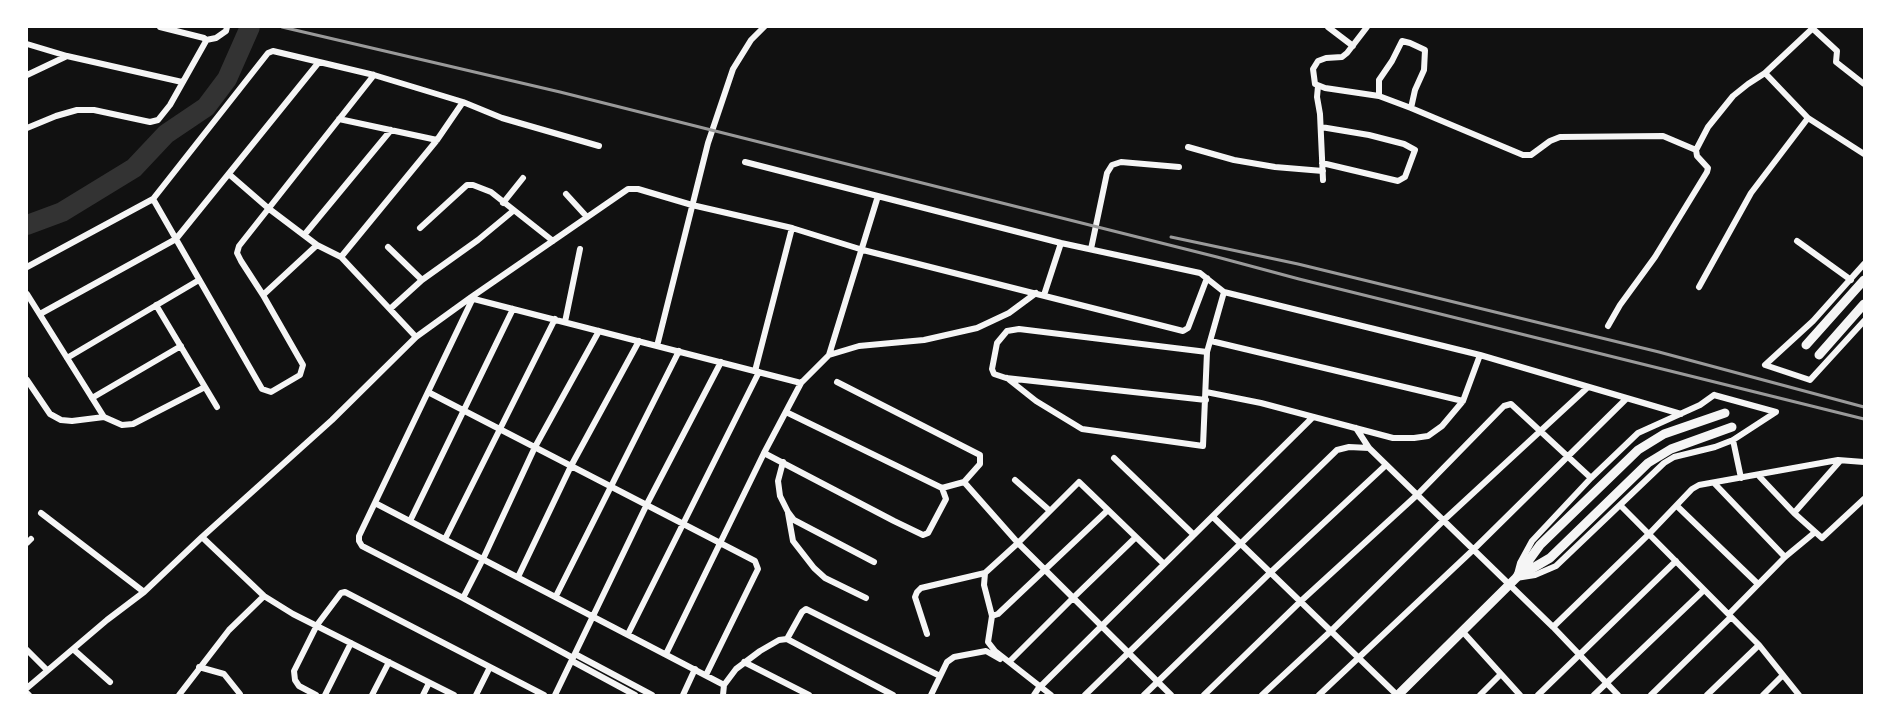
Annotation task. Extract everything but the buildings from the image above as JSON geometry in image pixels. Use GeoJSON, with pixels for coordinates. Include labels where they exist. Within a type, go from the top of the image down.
{"type":"FeatureCollection","features":[{"type":"Feature","properties":{"kind":"main road"},"geometry":{"type":"LineString","coordinates":[[1806,345],[1864,280]]}},
{"type":"Feature","properties":{"kind":"main road"},"geometry":{"type":"LineString","coordinates":[[1819,355],[1864,304]]}},
{"type":"Feature","properties":{"kind":"main road"},"geometry":{"type":"LineString","coordinates":[[1398,695],[1513,581],[1540,545],[1612,472],[1638,450],[1664,434],[1725,412]]}},
{"type":"Feature","properties":{"kind":"main road"},"geometry":{"type":"LineString","coordinates":[[1513,581],[1550,558],[1648,463],[1671,449],[1732,427]]}},
{"type":"Feature","properties":{"kind":"street"},"geometry":{"type":"LineString","coordinates":[[160,27],[205,39],[216,38],[226,31],[227,27]]}},
{"type":"Feature","properties":{"kind":"street"},"geometry":{"type":"LineString","coordinates":[[657,346],[708,143],[733,69],[751,40],[764,27]]}},
{"type":"Feature","properties":{"kind":"street"},"geometry":{"type":"LineString","coordinates":[[1328,27],[1353,46]]}},
{"type":"Feature","properties":{"kind":"street"},"geometry":{"type":"LineString","coordinates":[[1367,27],[1342,57],[1326,58],[1318,62],[1313,69],[1315,84],[1379,96],[1522,155],[1531,154],[1560,137],[1663,136],[1696,150]]}},
{"type":"Feature","properties":{"kind":"street"},"geometry":{"type":"LineString","coordinates":[[1608,326],[1620,305],[1655,257],[1707,172],[1696,150],[1708,128],[1733,96],[1765,73],[1812,27],[1837,51],[1836,62],[1864,84]]}},
{"type":"Feature","properties":{"kind":"street"},"geometry":{"type":"LineString","coordinates":[[27,128],[77,110],[94,110],[150,122],[158,120],[170,105],[205,39]]}},
{"type":"Feature","properties":{"kind":"street"},"geometry":{"type":"LineString","coordinates":[[1379,96],[1379,80],[1402,41],[1410,43],[1425,50],[1424,69],[1415,90],[1411,108]]}},
{"type":"Feature","properties":{"kind":"street"},"geometry":{"type":"LineString","coordinates":[[27,44],[67,56],[182,82]]}},
{"type":"Feature","properties":{"kind":"street"},"geometry":{"type":"LineString","coordinates":[[27,267],[153,200],[268,53],[273,51],[374,75],[463,102],[502,118],[598,146]]}},
{"type":"Feature","properties":{"kind":"street"},"geometry":{"type":"LineString","coordinates":[[27,75],[67,56]]}},
{"type":"Feature","properties":{"kind":"street"},"geometry":{"type":"LineString","coordinates":[[40,314],[176,239],[319,62]]}},
{"type":"Feature","properties":{"kind":"street"},"geometry":{"type":"LineString","coordinates":[[1765,73],[1808,117],[1864,154]]}},
{"type":"Feature","properties":{"kind":"street"},"geometry":{"type":"LineString","coordinates":[[153,200],[262,389],[271,392],[300,375],[303,365],[237,253],[239,246],[374,75]]}},
{"type":"Feature","properties":{"kind":"street"},"geometry":{"type":"LineString","coordinates":[[1318,86],[1323,180]]}},
{"type":"Feature","properties":{"kind":"street"},"geometry":{"type":"LineString","coordinates":[[341,256],[437,140],[463,102]]}},
{"type":"Feature","properties":{"kind":"street"},"geometry":{"type":"LineString","coordinates":[[1699,287],[1751,193],[1808,117]]}},
{"type":"Feature","properties":{"kind":"street"},"geometry":{"type":"LineString","coordinates":[[339,119],[437,140]]}},
{"type":"Feature","properties":{"kind":"street"},"geometry":{"type":"LineString","coordinates":[[1320,127],[1377,137],[1404,144],[1415,150],[1405,177],[1398,181],[1322,163]]}},
{"type":"Feature","properties":{"kind":"street"},"geometry":{"type":"LineString","coordinates":[[305,234],[390,130]]}},
{"type":"Feature","properties":{"kind":"street"},"geometry":{"type":"LineString","coordinates":[[1188,147],[1244,162],[1323,171]]}},
{"type":"Feature","properties":{"kind":"street"},"geometry":{"type":"LineString","coordinates":[[745,162],[1061,243],[1200,273],[1224,292],[1480,355],[1681,414]]}},
{"type":"Feature","properties":{"kind":"street"},"geometry":{"type":"LineString","coordinates":[[1091,249],[1107,173],[1112,165],[1120,162],[1179,167]]}},
{"type":"Feature","properties":{"kind":"street"},"geometry":{"type":"LineString","coordinates":[[230,175],[268,208],[317,245],[341,256],[416,337]]}},
{"type":"Feature","properties":{"kind":"street"},"geometry":{"type":"LineString","coordinates":[[503,203],[523,178]]}},
{"type":"Feature","properties":{"kind":"street"},"geometry":{"type":"LineString","coordinates":[[420,228],[467,185],[479,186],[491,192],[553,241]]}},
{"type":"Feature","properties":{"kind":"street"},"geometry":{"type":"LineString","coordinates":[[27,688],[144,592],[332,420],[416,337],[628,189],[638,189],[692,205],[792,228],[863,250],[1184,331],[1188,328],[1206,278]]}},
{"type":"Feature","properties":{"kind":"street"},"geometry":{"type":"LineString","coordinates":[[566,194],[587,217]]}},
{"type":"Feature","properties":{"kind":"street"},"geometry":{"type":"LineString","coordinates":[[666,654],[764,453],[801,383],[829,355],[878,196]]}},
{"type":"Feature","properties":{"kind":"street"},"geometry":{"type":"LineString","coordinates":[[390,309],[422,280],[478,240],[513,211]]}},
{"type":"Feature","properties":{"kind":"street"},"geometry":{"type":"LineString","coordinates":[[628,634],[757,371],[792,228]]}},
{"type":"Feature","properties":{"kind":"street"},"geometry":{"type":"LineString","coordinates":[[1797,241],[1851,280]]}},
{"type":"Feature","properties":{"kind":"street"},"geometry":{"type":"LineString","coordinates":[[1044,295],[1061,243]]}},
{"type":"Feature","properties":{"kind":"street"},"geometry":{"type":"LineString","coordinates":[[262,295],[317,245]]}},
{"type":"Feature","properties":{"kind":"street"},"geometry":{"type":"LineString","coordinates":[[388,247],[422,280]]}},
{"type":"Feature","properties":{"kind":"street"},"geometry":{"type":"LineString","coordinates":[[565,322],[580,249]]}},
{"type":"Feature","properties":{"kind":"street"},"geometry":{"type":"LineString","coordinates":[[1864,264],[1813,321],[1765,365],[1810,380],[1864,321]]}},
{"type":"Feature","properties":{"kind":"street"},"geometry":{"type":"LineString","coordinates":[[67,358],[199,280]]}},
{"type":"Feature","properties":{"kind":"street"},"geometry":{"type":"LineString","coordinates":[[1006,378],[1036,401],[1082,429],[1202,447],[1208,352],[1224,292]]}},
{"type":"Feature","properties":{"kind":"street"},"geometry":{"type":"LineString","coordinates":[[829,355],[859,346],[924,340],[977,328],[1009,312],[1036,293]]}},
{"type":"Feature","properties":{"kind":"street"},"geometry":{"type":"LineString","coordinates":[[27,294],[104,417]]}},
{"type":"Feature","properties":{"kind":"street"},"geometry":{"type":"LineString","coordinates":[[471,298],[801,383]]}},
{"type":"Feature","properties":{"kind":"street"},"geometry":{"type":"LineString","coordinates":[[471,298],[359,536],[359,541],[362,546],[573,658],[635,695]]}},
{"type":"Feature","properties":{"kind":"street"},"geometry":{"type":"LineString","coordinates":[[156,305],[217,407]]}},
{"type":"Feature","properties":{"kind":"street"},"geometry":{"type":"LineString","coordinates":[[410,521],[513,309]]}},
{"type":"Feature","properties":{"kind":"street"},"geometry":{"type":"LineString","coordinates":[[445,539],[555,319]]}},
{"type":"Feature","properties":{"kind":"street"},"geometry":{"type":"LineString","coordinates":[[1208,352],[1020,329],[1007,331],[997,343],[993,374],[1006,378],[1261,403],[1393,438],[1428,436],[1442,426],[1463,401],[1480,355]]}},
{"type":"Feature","properties":{"kind":"street"},"geometry":{"type":"LineString","coordinates":[[463,598],[535,447],[599,331]]}},
{"type":"Feature","properties":{"kind":"street"},"geometry":{"type":"LineString","coordinates":[[518,577],[571,466],[639,341]]}},
{"type":"Feature","properties":{"kind":"street"},"geometry":{"type":"LineString","coordinates":[[1211,341],[1463,401]]}},
{"type":"Feature","properties":{"kind":"street"},"geometry":{"type":"LineString","coordinates":[[92,398],[181,346]]}},
{"type":"Feature","properties":{"kind":"street"},"geometry":{"type":"LineString","coordinates":[[556,596],[679,351]]}},
{"type":"Feature","properties":{"kind":"street"},"geometry":{"type":"LineString","coordinates":[[555,695],[647,504],[721,362]]}},
{"type":"Feature","properties":{"kind":"street"},"geometry":{"type":"LineString","coordinates":[[27,380],[50,414],[61,420],[104,417],[122,425],[133,424],[205,387]]}},
{"type":"Feature","properties":{"kind":"street"},"geometry":{"type":"LineString","coordinates":[[786,412],[942,488],[964,482],[980,464],[980,455],[837,382]]}},
{"type":"Feature","properties":{"kind":"street"},"geometry":{"type":"LineString","coordinates":[[1262,695],[1332,630],[1443,520],[1587,388]]}},
{"type":"Feature","properties":{"kind":"street"},"geometry":{"type":"LineString","coordinates":[[428,392],[755,561],[758,569],[706,675]]}},
{"type":"Feature","properties":{"kind":"street"},"geometry":{"type":"LineString","coordinates":[[1714,395],[1776,412],[1733,440],[1674,457],[1664,463],[1556,566],[1513,581],[1532,541],[1591,478],[1638,433],[1700,405],[1714,395]]}},
{"type":"Feature","properties":{"kind":"street"},"geometry":{"type":"LineString","coordinates":[[1319,695],[1474,549],[1626,399]]}},
{"type":"Feature","properties":{"kind":"street"},"geometry":{"type":"LineString","coordinates":[[1204,695],[1417,495],[1504,405],[1511,404],[1591,478]]}},
{"type":"Feature","properties":{"kind":"street"},"geometry":{"type":"LineString","coordinates":[[1034,695],[1039,687],[1313,417]]}},
{"type":"Feature","properties":{"kind":"street"},"geometry":{"type":"LineString","coordinates":[[1356,429],[1369,448],[1386,465],[1474,549],[1513,581],[1618,695]]}},
{"type":"Feature","properties":{"kind":"street"},"geometry":{"type":"LineString","coordinates":[[1733,440],[1741,478]]}},
{"type":"Feature","properties":{"kind":"street"},"geometry":{"type":"LineString","coordinates":[[1085,695],[1242,545],[1337,450],[1348,447],[1369,448]]}},
{"type":"Feature","properties":{"kind":"street"},"geometry":{"type":"LineString","coordinates":[[764,453],[923,535],[928,533],[946,499],[942,488]]}},
{"type":"Feature","properties":{"kind":"street"},"geometry":{"type":"LineString","coordinates":[[1114,458],[1194,535]]}},
{"type":"Feature","properties":{"kind":"street"},"geometry":{"type":"LineString","coordinates":[[1554,627],[1692,489],[1699,485],[1840,461],[1864,462]]}},
{"type":"Feature","properties":{"kind":"street"},"geometry":{"type":"LineString","coordinates":[[1794,513],[1840,461]]}},
{"type":"Feature","properties":{"kind":"street"},"geometry":{"type":"LineString","coordinates":[[783,462],[778,481],[780,496],[794,520],[874,562]]}},
{"type":"Feature","properties":{"kind":"street"},"geometry":{"type":"LineString","coordinates":[[1144,695],[1270,572],[1386,465]]}},
{"type":"Feature","properties":{"kind":"street"},"geometry":{"type":"LineString","coordinates":[[1758,475],[1814,533],[1822,538],[1864,499]]}},
{"type":"Feature","properties":{"kind":"street"},"geometry":{"type":"LineString","coordinates":[[1015,480],[1049,510]]}},
{"type":"Feature","properties":{"kind":"street"},"geometry":{"type":"LineString","coordinates":[[964,482],[1018,543],[1171,695]]}},
{"type":"Feature","properties":{"kind":"street"},"geometry":{"type":"LineString","coordinates":[[927,634],[915,597],[921,588],[985,573],[1079,482],[1164,564]]}},
{"type":"Feature","properties":{"kind":"street"},"geometry":{"type":"LineString","coordinates":[[1715,484],[1785,557]]}},
{"type":"Feature","properties":{"kind":"street"},"geometry":{"type":"LineString","coordinates":[[375,503],[724,685]]}},
{"type":"Feature","properties":{"kind":"street"},"geometry":{"type":"LineString","coordinates":[[1620,505],[1759,645],[1799,695]]}},
{"type":"Feature","properties":{"kind":"street"},"geometry":{"type":"LineString","coordinates":[[1677,506],[1758,584]]}},
{"type":"Feature","properties":{"kind":"street"},"geometry":{"type":"LineString","coordinates":[[992,616],[998,614],[1108,510]]}},
{"type":"Feature","properties":{"kind":"street"},"geometry":{"type":"LineString","coordinates":[[788,512],[793,541],[814,568],[825,578],[866,598]]}},
{"type":"Feature","properties":{"kind":"street"},"geometry":{"type":"LineString","coordinates":[[41,513],[144,592]]}},
{"type":"Feature","properties":{"kind":"street"},"geometry":{"type":"LineString","coordinates":[[1213,517],[1398,695]]}},
{"type":"Feature","properties":{"kind":"street"},"geometry":{"type":"LineString","coordinates":[[1651,695],[1785,557],[1814,533]]}},
{"type":"Feature","properties":{"kind":"street"},"geometry":{"type":"LineString","coordinates":[[202,537],[264,596],[293,614],[454,695]]}},
{"type":"Feature","properties":{"kind":"street"},"geometry":{"type":"LineString","coordinates":[[1010,661],[1136,537]]}},
{"type":"Feature","properties":{"kind":"street"},"geometry":{"type":"LineString","coordinates":[[1538,695],[1676,561]]}},
{"type":"Feature","properties":{"kind":"street"},"geometry":{"type":"LineString","coordinates":[[985,573],[984,585],[992,616],[988,642],[995,651],[1010,661],[1045,695]]}},
{"type":"Feature","properties":{"kind":"street"},"geometry":{"type":"LineString","coordinates":[[1594,695],[1704,590]]}},
{"type":"Feature","properties":{"kind":"street"},"geometry":{"type":"LineString","coordinates":[[316,695],[299,686],[295,680],[294,671],[317,626],[341,593],[345,591],[543,695]]}},
{"type":"Feature","properties":{"kind":"street"},"geometry":{"type":"LineString","coordinates":[[179,695],[229,630],[264,596]]}},
{"type":"Feature","properties":{"kind":"street"},"geometry":{"type":"LineString","coordinates":[[787,639],[806,609],[940,676]]}},
{"type":"Feature","properties":{"kind":"street"},"geometry":{"type":"LineString","coordinates":[[1462,632],[1520,695]]}},
{"type":"Feature","properties":{"kind":"street"},"geometry":{"type":"LineString","coordinates":[[723,695],[724,685],[744,662],[779,640],[787,639],[893,695]]}},
{"type":"Feature","properties":{"kind":"street"},"geometry":{"type":"LineString","coordinates":[[325,695],[351,643]]}},
{"type":"Feature","properties":{"kind":"street"},"geometry":{"type":"LineString","coordinates":[[1707,695],[1759,645]]}},
{"type":"Feature","properties":{"kind":"street"},"geometry":{"type":"LineString","coordinates":[[72,649],[110,682]]}},
{"type":"Feature","properties":{"kind":"street"},"geometry":{"type":"LineString","coordinates":[[27,650],[47,670]]}},
{"type":"Feature","properties":{"kind":"street"},"geometry":{"type":"LineString","coordinates":[[931,695],[947,662],[954,657],[986,651],[1008,663],[1052,695]]}},
{"type":"Feature","properties":{"kind":"street"},"geometry":{"type":"LineString","coordinates":[[573,658],[652,695]]}},
{"type":"Feature","properties":{"kind":"street"},"geometry":{"type":"LineString","coordinates":[[372,695],[389,662]]}},
{"type":"Feature","properties":{"kind":"street"},"geometry":{"type":"LineString","coordinates":[[744,662],[809,695]]}},
{"type":"Feature","properties":{"kind":"street"},"geometry":{"type":"LineString","coordinates":[[199,667],[224,674],[240,694]]}},
{"type":"Feature","properties":{"kind":"street"},"geometry":{"type":"LineString","coordinates":[[476,695],[490,668]]}},
{"type":"Feature","properties":{"kind":"street"},"geometry":{"type":"LineString","coordinates":[[683,695],[695,669]]}},
{"type":"Feature","properties":{"kind":"street"},"geometry":{"type":"LineString","coordinates":[[1480,695],[1501,674]]}},
{"type":"Feature","properties":{"kind":"street"},"geometry":{"type":"LineString","coordinates":[[1763,695],[1784,675]]}},
{"type":"Feature","properties":{"kind":"street"},"geometry":{"type":"LineString","coordinates":[[423,695],[429,683]]}},
{"type":"Feature","properties":{"kind":"waterway"},"geometry":{"type":"LineString","coordinates":[[27,225],[62,212],[134,168],[166,134],[206,107],[227,79],[250,27]]}},
{"type":"Feature","properties":{"kind":"railway"},"geometry":{"type":"LineString","coordinates":[[282,27],[560,92],[1864,419]]}},
{"type":"Feature","properties":{"kind":"railway"},"geometry":{"type":"LineString","coordinates":[[1171,237],[1298,264],[1659,352],[1864,407]]}}]}
